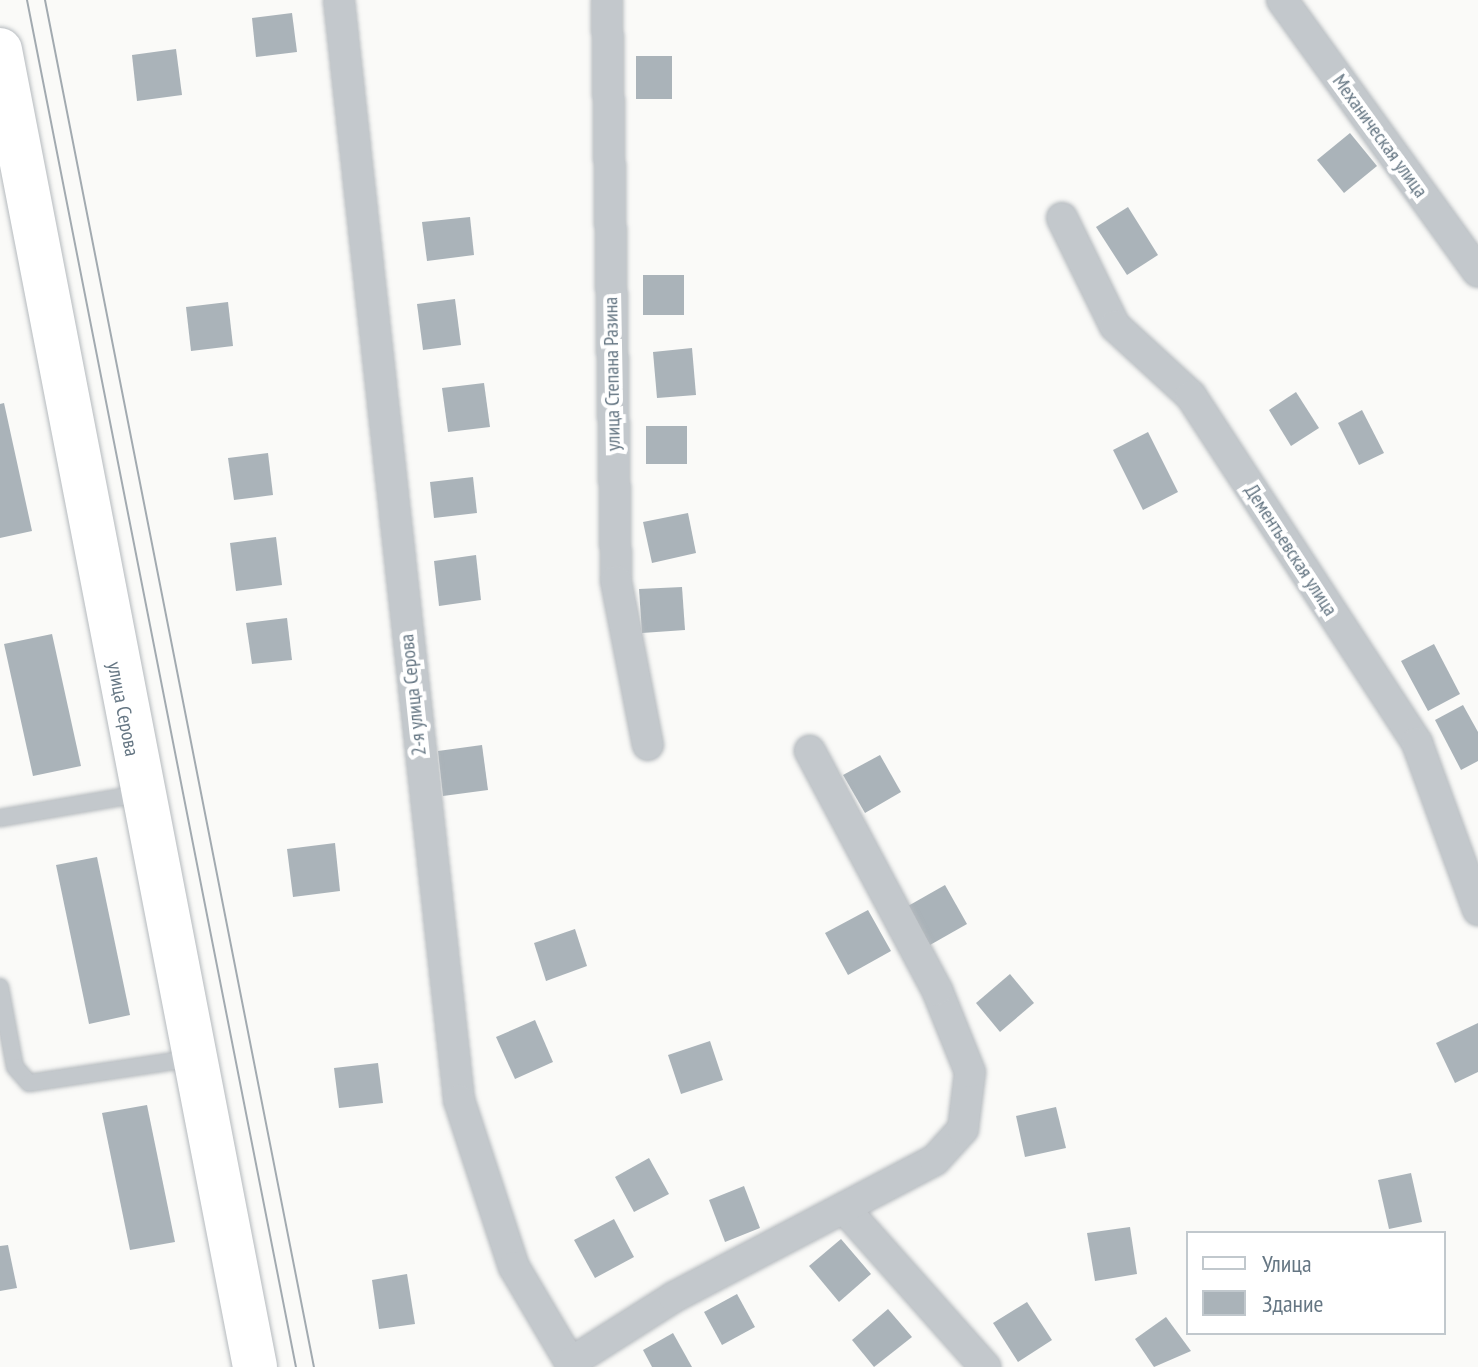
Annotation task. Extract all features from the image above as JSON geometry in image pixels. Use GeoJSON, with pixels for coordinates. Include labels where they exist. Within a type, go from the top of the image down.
{"type":"FeatureCollection","features":[{"type":"Feature","properties":{"kind":"main road","name":"улица Серова"},"geometry":{"type":"LineString","coordinates":[[0,50],[4,96],[139,794],[195,1058],[255,1367]]}},
{"type":"Feature","properties":{"kind":"street","name":"2-я улица Серова"},"geometry":{"type":"LineString","coordinates":[[339,0],[459,1100],[498,1231],[572,1365]]}},
{"type":"Feature","properties":{"kind":"street","name":"улица Степана Разина"},"geometry":{"type":"LineString","coordinates":[[607,0],[616,581],[648,745]]}},
{"type":"Feature","properties":{"kind":"street","name":"Механическая улица"},"geometry":{"type":"LineString","coordinates":[[1282,0],[1478,272]]}},
{"type":"Feature","properties":{"kind":"street","name":"Дементьевская улица"},"geometry":{"type":"LineString","coordinates":[[1062,218],[1115,326],[1191,396],[1417,743],[1478,910]]}},
{"type":"Feature","properties":{"kind":"street"},"geometry":{"type":"LineString","coordinates":[[572,1365],[674,1297],[844,1208],[951,1146],[972,1091],[920,954],[810,751]]}},
{"type":"Feature","properties":{"kind":"street"},"geometry":{"type":"LineString","coordinates":[[844,1208],[985,1367]]}},
{"type":"Feature","properties":{"kind":"lane"},"geometry":{"type":"LineString","coordinates":[[0,818],[139,794]]}},
{"type":"Feature","properties":{"kind":"lane"},"geometry":{"type":"LineString","coordinates":[[0,987],[15,1067],[29,1083],[195,1058]]}},
{"type":"Feature","properties":{"kind":"building"},"geometry":{"type":"Polygon","coordinates":[[[292,13],[297,52],[256,57],[252,18],[292,13]]]}},
{"type":"Feature","properties":{"kind":"building"},"geometry":{"type":"Polygon","coordinates":[[[176,49],[182,95],[137,101],[132,55],[176,49]]]}},
{"type":"Feature","properties":{"kind":"building"},"geometry":{"type":"Polygon","coordinates":[[[636,56],[672,56],[672,99],[636,99],[636,56]]]}},
{"type":"Feature","properties":{"kind":"building"},"geometry":{"type":"Polygon","coordinates":[[[1350,133],[1377,166],[1344,193],[1317,160],[1350,133]]]}},
{"type":"Feature","properties":{"kind":"building"},"geometry":{"type":"Polygon","coordinates":[[[1128,207],[1158,255],[1127,275],[1096,227],[1128,207]]]}},
{"type":"Feature","properties":{"kind":"building"},"geometry":{"type":"Polygon","coordinates":[[[470,217],[474,255],[427,261],[422,222],[470,217]]]}},
{"type":"Feature","properties":{"kind":"building"},"geometry":{"type":"Polygon","coordinates":[[[643,275],[684,275],[684,315],[643,315],[643,275]]]}},
{"type":"Feature","properties":{"kind":"building"},"geometry":{"type":"Polygon","coordinates":[[[455,299],[461,345],[423,350],[417,304],[455,299]]]}},
{"type":"Feature","properties":{"kind":"building"},"geometry":{"type":"Polygon","coordinates":[[[228,302],[233,346],[191,351],[186,307],[228,302]]]}},
{"type":"Feature","properties":{"kind":"building"},"geometry":{"type":"Polygon","coordinates":[[[692,348],[696,395],[657,398],[653,352],[692,348]]]}},
{"type":"Feature","properties":{"kind":"building"},"geometry":{"type":"Polygon","coordinates":[[[484,383],[490,427],[448,432],[442,388],[484,383]]]}},
{"type":"Feature","properties":{"kind":"building"},"geometry":{"type":"Polygon","coordinates":[[[1296,392],[1319,428],[1291,446],[1269,410],[1296,392]]]}},
{"type":"Feature","properties":{"kind":"building"},"geometry":{"type":"Polygon","coordinates":[[[4,403],[32,531],[0,538],[0,404],[4,403]]]}},
{"type":"Feature","properties":{"kind":"building"},"geometry":{"type":"Polygon","coordinates":[[[1362,410],[1384,453],[1359,465],[1338,423],[1362,410]]]}},
{"type":"Feature","properties":{"kind":"building"},"geometry":{"type":"Polygon","coordinates":[[[646,426],[687,426],[687,464],[646,464],[646,426]]]}},
{"type":"Feature","properties":{"kind":"building"},"geometry":{"type":"Polygon","coordinates":[[[1148,432],[1178,492],[1143,510],[1113,450],[1148,432]]]}},
{"type":"Feature","properties":{"kind":"building"},"geometry":{"type":"Polygon","coordinates":[[[268,453],[273,495],[234,500],[228,458],[268,453]]]}},
{"type":"Feature","properties":{"kind":"building"},"geometry":{"type":"Polygon","coordinates":[[[473,477],[477,513],[434,518],[430,482],[473,477]]]}},
{"type":"Feature","properties":{"kind":"building"},"geometry":{"type":"Polygon","coordinates":[[[688,513],[696,553],[652,563],[643,522],[688,513]]]}},
{"type":"Feature","properties":{"kind":"building"},"geometry":{"type":"Polygon","coordinates":[[[276,537],[282,585],[236,591],[230,543],[276,537]]]}},
{"type":"Feature","properties":{"kind":"building"},"geometry":{"type":"Polygon","coordinates":[[[476,555],[481,600],[439,606],[434,561],[476,555]]]}},
{"type":"Feature","properties":{"kind":"building"},"geometry":{"type":"Polygon","coordinates":[[[682,587],[685,630],[642,633],[639,589],[682,587]]]}},
{"type":"Feature","properties":{"kind":"building"},"geometry":{"type":"Polygon","coordinates":[[[287,618],[292,660],[252,664],[246,623],[287,618]]]}},
{"type":"Feature","properties":{"kind":"building"},"geometry":{"type":"Polygon","coordinates":[[[52,634],[81,766],[33,776],[4,644],[52,634]]]}},
{"type":"Feature","properties":{"kind":"building"},"geometry":{"type":"Polygon","coordinates":[[[1434,644],[1460,694],[1428,711],[1401,661],[1434,644]]]}},
{"type":"Feature","properties":{"kind":"building"},"geometry":{"type":"Polygon","coordinates":[[[1463,705],[1478,732],[1478,761],[1461,770],[1435,720],[1463,705]]]}},
{"type":"Feature","properties":{"kind":"building"},"geometry":{"type":"Polygon","coordinates":[[[482,745],[488,790],[443,796],[438,751],[482,745]]]}},
{"type":"Feature","properties":{"kind":"building"},"geometry":{"type":"Polygon","coordinates":[[[880,755],[901,792],[865,813],[843,775],[880,755]]]}},
{"type":"Feature","properties":{"kind":"building"},"geometry":{"type":"Polygon","coordinates":[[[335,843],[340,891],[293,897],[287,849],[335,843]]]}},
{"type":"Feature","properties":{"kind":"building"},"geometry":{"type":"Polygon","coordinates":[[[97,857],[130,1015],[89,1024],[56,865],[97,857]]]}},
{"type":"Feature","properties":{"kind":"building"},"geometry":{"type":"Polygon","coordinates":[[[945,885],[967,924],[930,945],[908,906],[945,885]]]}},
{"type":"Feature","properties":{"kind":"building"},"geometry":{"type":"Polygon","coordinates":[[[868,910],[891,951],[848,975],[825,933],[868,910]]]}},
{"type":"Feature","properties":{"kind":"building"},"geometry":{"type":"Polygon","coordinates":[[[575,929],[587,966],[546,981],[534,943],[575,929]]]}},
{"type":"Feature","properties":{"kind":"building"},"geometry":{"type":"Polygon","coordinates":[[[1010,974],[1034,1003],[1000,1032],[976,1003],[1010,974]]]}},
{"type":"Feature","properties":{"kind":"building"},"geometry":{"type":"Polygon","coordinates":[[[535,1020],[553,1062],[515,1079],[496,1037],[535,1020]]]}},
{"type":"Feature","properties":{"kind":"building"},"geometry":{"type":"Polygon","coordinates":[[[1478,1023],[1478,1072],[1455,1083],[1436,1043],[1478,1023]]]}},
{"type":"Feature","properties":{"kind":"building"},"geometry":{"type":"Polygon","coordinates":[[[710,1041],[723,1080],[681,1094],[668,1055],[710,1041]]]}},
{"type":"Feature","properties":{"kind":"building"},"geometry":{"type":"Polygon","coordinates":[[[378,1063],[383,1103],[339,1108],[334,1068],[378,1063]]]}},
{"type":"Feature","properties":{"kind":"building"},"geometry":{"type":"Polygon","coordinates":[[[147,1105],[175,1242],[130,1250],[102,1113],[147,1105]]]}},
{"type":"Feature","properties":{"kind":"building"},"geometry":{"type":"Polygon","coordinates":[[[1056,1107],[1066,1148],[1025,1157],[1016,1116],[1056,1107]]]}},
{"type":"Feature","properties":{"kind":"building"},"geometry":{"type":"Polygon","coordinates":[[[649,1158],[669,1194],[634,1212],[615,1177],[649,1158]]]}},
{"type":"Feature","properties":{"kind":"building"},"geometry":{"type":"Polygon","coordinates":[[[1411,1173],[1422,1222],[1389,1229],[1378,1180],[1411,1173]]]}},
{"type":"Feature","properties":{"kind":"building"},"geometry":{"type":"Polygon","coordinates":[[[744,1186],[760,1228],[725,1242],[709,1200],[744,1186]]]}},
{"type":"Feature","properties":{"kind":"building"},"geometry":{"type":"Polygon","coordinates":[[[614,1219],[634,1257],[595,1278],[574,1240],[614,1219]]]}},
{"type":"Feature","properties":{"kind":"building"},"geometry":{"type":"Polygon","coordinates":[[[1130,1227],[1137,1274],[1095,1281],[1087,1233],[1130,1227]]]}},
{"type":"Feature","properties":{"kind":"building"},"geometry":{"type":"Polygon","coordinates":[[[841,1239],[871,1274],[839,1302],[809,1266],[841,1239]]]}},
{"type":"Feature","properties":{"kind":"building"},"geometry":{"type":"Polygon","coordinates":[[[8,1245],[17,1288],[0,1291],[0,1246],[8,1245]]]}},
{"type":"Feature","properties":{"kind":"building"},"geometry":{"type":"Polygon","coordinates":[[[407,1274],[415,1324],[379,1329],[372,1280],[407,1274]]]}},
{"type":"Feature","properties":{"kind":"building"},"geometry":{"type":"Polygon","coordinates":[[[737,1294],[755,1327],[722,1345],[704,1312],[737,1294]]]}},
{"type":"Feature","properties":{"kind":"building"},"geometry":{"type":"Polygon","coordinates":[[[1027,1302],[1052,1340],[1018,1362],[993,1323],[1027,1302]]]}},
{"type":"Feature","properties":{"kind":"building"},"geometry":{"type":"Polygon","coordinates":[[[888,1309],[912,1337],[874,1367],[852,1340],[888,1309]]]}},
{"type":"Feature","properties":{"kind":"building"},"geometry":{"type":"Polygon","coordinates":[[[1166,1317],[1191,1351],[1154,1367],[1135,1339],[1166,1317]]]}},
{"type":"Feature","properties":{"kind":"building"},"geometry":{"type":"Polygon","coordinates":[[[673,1333],[692,1367],[652,1367],[643,1350],[673,1333]]]}},
{"type":"Feature","properties":{"kind":"tram line"},"geometry":{"type":"LineString","coordinates":[[27,0],[296,1367]]}},
{"type":"Feature","properties":{"kind":"tram line"},"geometry":{"type":"LineString","coordinates":[[45,0],[314,1367]]}}]}
